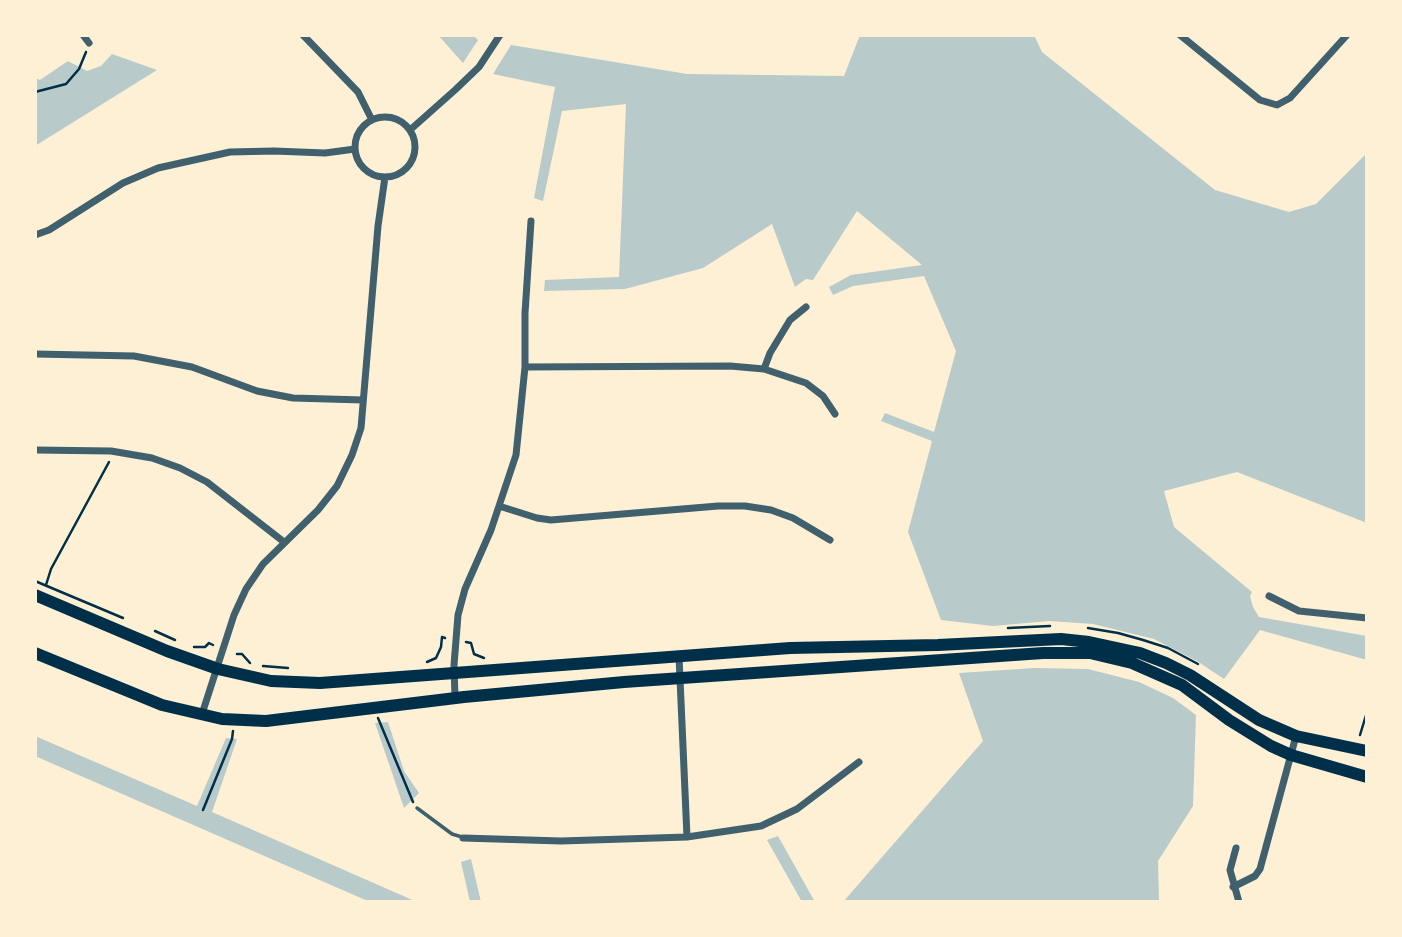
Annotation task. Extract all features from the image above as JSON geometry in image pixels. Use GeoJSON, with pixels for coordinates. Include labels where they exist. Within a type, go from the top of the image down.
{"type":"FeatureCollection","features":[{"type":"Feature","properties":{"kind":"main road"},"geometry":{"type":"LineString","coordinates":[[35,595],[167,651],[218,669],[271,681],[320,683],[790,648],[1061,639],[1112,645],[1140,653],[1190,675],[1259,720],[1296,736],[1367,751]]}},
{"type":"Feature","properties":{"kind":"main road"},"geometry":{"type":"LineString","coordinates":[[35,653],[162,705],[234,719],[265,720],[455,698],[680,678],[1043,653],[1090,653],[1132,663],[1182,685],[1229,720],[1291,755],[1367,777]]}},
{"type":"Feature","properties":{"kind":"street"},"geometry":{"type":"LineString","coordinates":[[83,35],[89,43]]}},
{"type":"Feature","properties":{"kind":"street"},"geometry":{"type":"LineString","coordinates":[[303,35],[358,92],[372,120]]}},
{"type":"Feature","properties":{"kind":"street"},"geometry":{"type":"LineString","coordinates":[[410,130],[479,66],[500,35]]}},
{"type":"Feature","properties":{"kind":"street"},"geometry":{"type":"LineString","coordinates":[[1180,35],[1260,100],[1277,105],[1290,98],[1347,35]]}},
{"type":"Feature","properties":{"kind":"street"},"geometry":{"type":"LineString","coordinates":[[393,118],[410,130],[415,150],[405,169],[396,175],[385,177],[374,174],[365,169],[358,160],[355,149],[359,132],[372,120],[393,118]]}},
{"type":"Feature","properties":{"kind":"street"},"geometry":{"type":"LineString","coordinates":[[35,235],[49,230],[123,183],[170,165],[230,152],[325,153],[355,149]]}},
{"type":"Feature","properties":{"kind":"street"},"geometry":{"type":"LineString","coordinates":[[202,714],[234,615],[247,589],[263,564],[318,510],[337,486],[352,455],[361,428],[378,226],[385,177]]}},
{"type":"Feature","properties":{"kind":"street"},"geometry":{"type":"LineString","coordinates":[[455,698],[455,634],[465,589],[499,506],[516,455],[525,367],[525,313],[531,221]]}},
{"type":"Feature","properties":{"kind":"street"},"geometry":{"type":"LineString","coordinates":[[764,369],[769,353],[790,320],[806,307]]}},
{"type":"Feature","properties":{"kind":"street"},"geometry":{"type":"LineString","coordinates":[[35,354],[134,356],[192,367],[257,391],[293,398],[363,400]]}},
{"type":"Feature","properties":{"kind":"street"},"geometry":{"type":"LineString","coordinates":[[525,367],[730,366],[764,369],[806,383],[823,396],[835,414]]}},
{"type":"Feature","properties":{"kind":"street"},"geometry":{"type":"LineString","coordinates":[[35,450],[111,451],[152,458],[180,468],[207,482],[284,541]]}},
{"type":"Feature","properties":{"kind":"street"},"geometry":{"type":"LineString","coordinates":[[499,506],[551,520],[745,506],[771,510],[830,540]]}},
{"type":"Feature","properties":{"kind":"street"},"geometry":{"type":"LineString","coordinates":[[1269,596],[1298,611],[1367,618]]}},
{"type":"Feature","properties":{"kind":"street"},"geometry":{"type":"LineString","coordinates":[[679,656],[687,837]]}},
{"type":"Feature","properties":{"kind":"street"},"geometry":{"type":"LineString","coordinates":[[1233,887],[1255,876],[1260,869],[1296,736]]}},
{"type":"Feature","properties":{"kind":"street"},"geometry":{"type":"LineString","coordinates":[[463,838],[561,841],[687,837],[761,826],[797,809],[859,762]]}},
{"type":"Feature","properties":{"kind":"street"},"geometry":{"type":"LineString","coordinates":[[1236,848],[1230,870],[1239,902]]}},
{"type":"Feature","properties":{"kind":"lane"},"geometry":{"type":"LineString","coordinates":[[417,808],[452,834],[463,838]]}},
{"type":"Feature","properties":{"kind":"path"},"geometry":{"type":"LineString","coordinates":[[35,92],[66,84],[84,61],[89,43]]}},
{"type":"Feature","properties":{"kind":"path"},"geometry":{"type":"LineString","coordinates":[[46,585],[51,569],[109,465],[111,451]]}},
{"type":"Feature","properties":{"kind":"path"},"geometry":{"type":"LineString","coordinates":[[35,581],[128,620]]}},
{"type":"Feature","properties":{"kind":"path"},"geometry":{"type":"LineString","coordinates":[[151,629],[182,642]]}},
{"type":"Feature","properties":{"kind":"path"},"geometry":{"type":"LineString","coordinates":[[420,663],[436,658],[442,637],[445,638]]}},
{"type":"Feature","properties":{"kind":"path"},"geometry":{"type":"LineString","coordinates":[[192,647],[202,648],[209,643],[213,645]]}},
{"type":"Feature","properties":{"kind":"path"},"geometry":{"type":"LineString","coordinates":[[237,654],[242,654],[250,663],[294,669]]}},
{"type":"Feature","properties":{"kind":"path"},"geometry":{"type":"LineString","coordinates":[[377,708],[379,722],[409,797],[417,808]]}},
{"type":"Feature","properties":{"kind":"path"},"geometry":{"type":"LineString","coordinates":[[1360,735],[1367,712]]}},
{"type":"Feature","properties":{"kind":"path"},"geometry":{"type":"LineString","coordinates":[[203,810],[232,739],[234,719]]}},
{"type":"Feature","properties":{"kind":"shaded area"},"geometry":{"type":"Polygon","coordinates":[[[438,35],[473,35],[478,40],[463,63],[438,35]]]}},
{"type":"Feature","properties":{"kind":"shaded area"},"geometry":{"type":"Polygon","coordinates":[[[860,35],[1034,35],[1042,52],[1215,190],[1289,212],[1316,204],[1367,153],[1367,523],[1237,472],[1164,491],[1174,527],[1252,592],[1250,596],[1253,607],[1259,617],[1367,636],[1367,660],[1260,630],[1224,679],[1197,661],[1154,639],[1093,624],[1049,621],[993,626],[941,620],[908,532],[932,441],[881,421],[885,413],[934,432],[956,351],[924,276],[853,286],[833,295],[829,287],[851,275],[922,265],[857,211],[813,280],[806,279],[795,287],[772,224],[703,268],[625,289],[544,291],[545,280],[619,277],[626,104],[562,111],[543,201],[534,198],[555,87],[493,74],[511,45],[687,74],[844,76],[860,35]]]}},
{"type":"Feature","properties":{"kind":"shaded area"},"geometry":{"type":"Polygon","coordinates":[[[112,54],[157,70],[35,146],[35,78],[40,80],[68,61],[87,71],[101,66],[112,54]]]}},
{"type":"Feature","properties":{"kind":"shaded area"},"geometry":{"type":"Polygon","coordinates":[[[1034,668],[1088,669],[1139,682],[1173,698],[1196,715],[1193,806],[1158,861],[1159,902],[843,902],[983,741],[959,673],[1034,668]]]}},
{"type":"Feature","properties":{"kind":"shaded area"},"geometry":{"type":"Polygon","coordinates":[[[388,722],[404,771],[419,793],[404,808],[375,723],[388,722]]]}},
{"type":"Feature","properties":{"kind":"shaded area"},"geometry":{"type":"Polygon","coordinates":[[[35,736],[197,806],[226,738],[237,739],[212,812],[417,902],[370,902],[35,756],[35,736]]]}},
{"type":"Feature","properties":{"kind":"shaded area"},"geometry":{"type":"Polygon","coordinates":[[[778,836],[815,902],[802,902],[767,840],[778,836]]]}},
{"type":"Feature","properties":{"kind":"shaded area"},"geometry":{"type":"Polygon","coordinates":[[[471,859],[481,902],[470,902],[461,862],[471,859]]]}}]}
